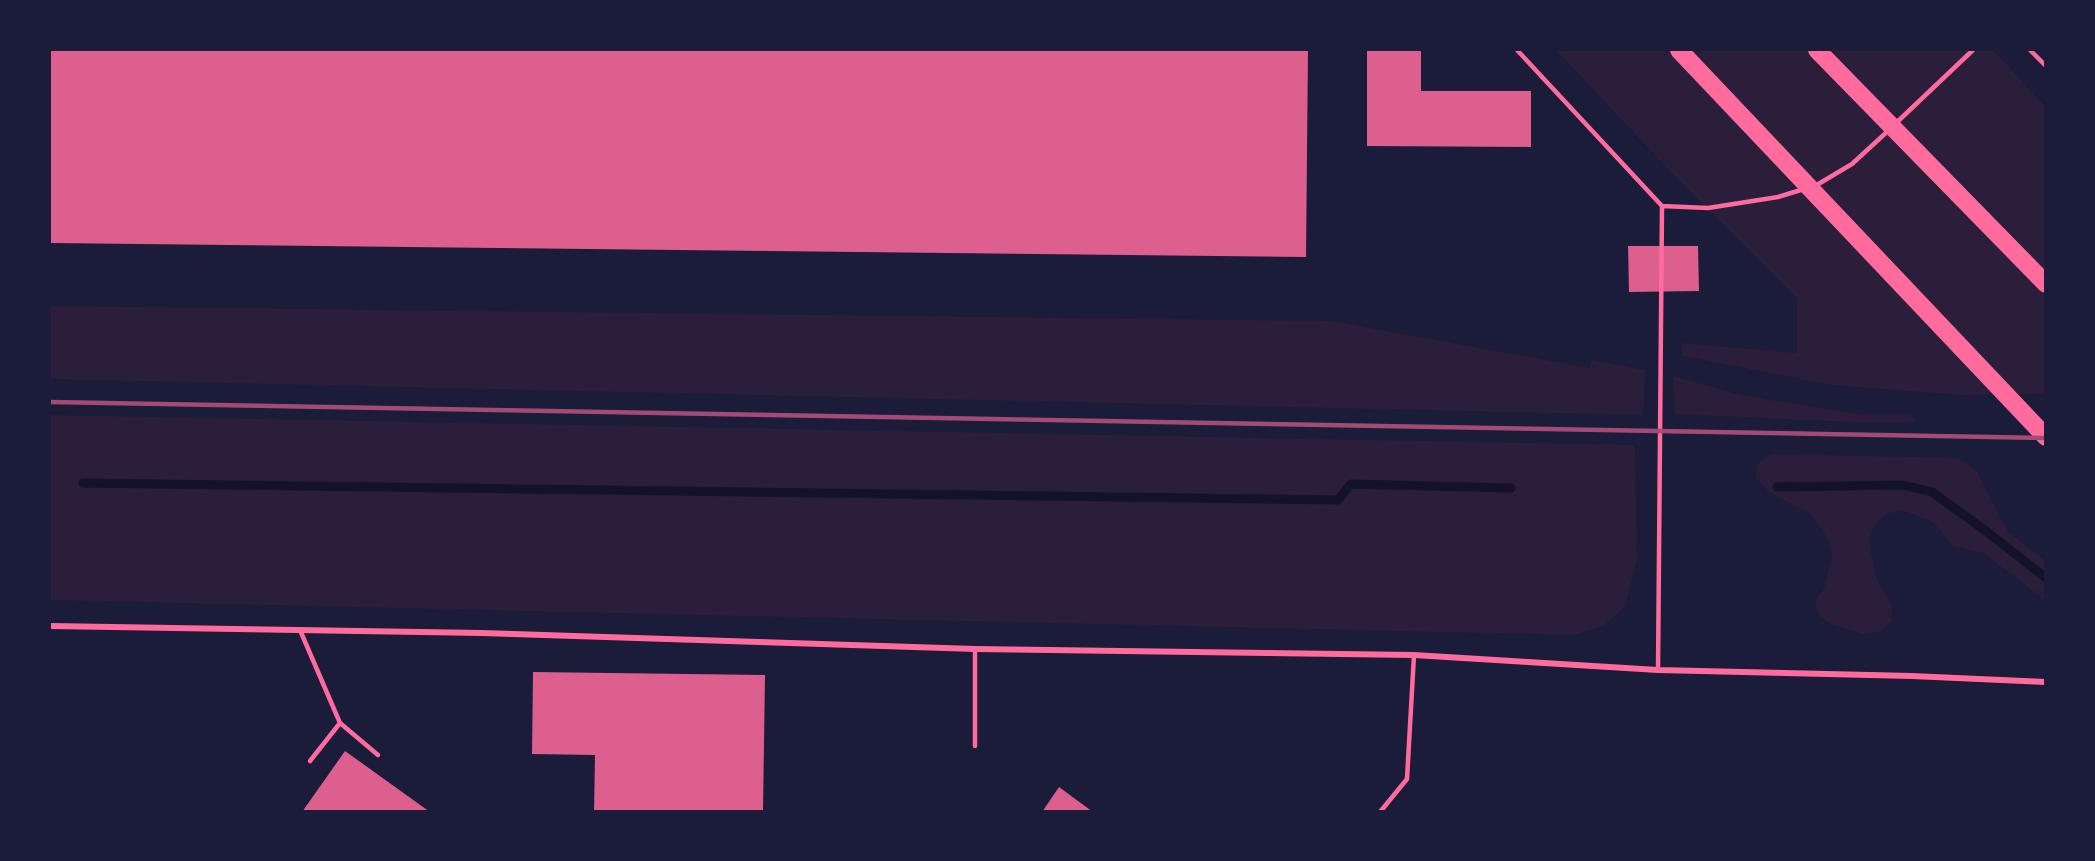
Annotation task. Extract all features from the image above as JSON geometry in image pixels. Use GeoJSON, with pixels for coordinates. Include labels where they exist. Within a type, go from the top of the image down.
{"type":"FeatureCollection","features":[{"type":"Feature","properties":{"kind":"highway"},"geometry":{"type":"LineString","coordinates":[[1679,50],[2046,436]]}},
{"type":"Feature","properties":{"kind":"highway"},"geometry":{"type":"LineString","coordinates":[[1817,50],[2046,284]]}},
{"type":"Feature","properties":{"kind":"street"},"geometry":{"type":"LineString","coordinates":[[50,626],[493,633],[975,648],[1414,655],[1658,670],[1912,676],[2046,682]]}},
{"type":"Feature","properties":{"kind":"lane"},"geometry":{"type":"LineString","coordinates":[[1517,50],[1662,206],[1658,670]]}},
{"type":"Feature","properties":{"kind":"lane"},"geometry":{"type":"LineString","coordinates":[[1662,206],[1708,208],[1778,197],[1820,184],[1852,164],[1973,50]]}},
{"type":"Feature","properties":{"kind":"lane"},"geometry":{"type":"LineString","coordinates":[[2030,50],[2046,66]]}},
{"type":"Feature","properties":{"kind":"lane"},"geometry":{"type":"LineString","coordinates":[[300,630],[340,723],[378,755]]}},
{"type":"Feature","properties":{"kind":"lane"},"geometry":{"type":"LineString","coordinates":[[975,648],[975,746]]}},
{"type":"Feature","properties":{"kind":"lane"},"geometry":{"type":"LineString","coordinates":[[1380,812],[1407,778],[1414,655]]}},
{"type":"Feature","properties":{"kind":"lane"},"geometry":{"type":"LineString","coordinates":[[310,761],[340,723]]}},
{"type":"Feature","properties":{"kind":"shaded area"},"geometry":{"type":"Polygon","coordinates":[[[1556,50],[1993,50],[2045,106],[2045,394],[1961,395],[1832,385],[1683,356],[1681,343],[1797,353],[1797,298],[1668,169],[1556,50]]]}},
{"type":"Feature","properties":{"kind":"shaded area"},"geometry":{"type":"Polygon","coordinates":[[[50,306],[1331,321],[1590,368],[1592,360],[1645,370],[1643,415],[50,379],[50,306]]]}},
{"type":"Feature","properties":{"kind":"shaded area"},"geometry":{"type":"Polygon","coordinates":[[[1673,376],[1741,395],[1812,407],[1866,415],[1912,415],[1915,422],[1872,423],[1675,414],[1673,376]]]}},
{"type":"Feature","properties":{"kind":"shaded area"},"geometry":{"type":"Polygon","coordinates":[[[50,415],[1635,445],[1637,559],[1625,607],[1602,627],[1573,635],[50,600],[50,415]]]}},
{"type":"Feature","properties":{"kind":"shaded area"},"geometry":{"type":"Polygon","coordinates":[[[1771,454],[1958,458],[1977,472],[2008,532],[2045,560],[2045,600],[1983,553],[1953,546],[1933,522],[1902,510],[1886,514],[1874,525],[1869,540],[1875,575],[1891,604],[1892,620],[1880,632],[1864,634],[1833,625],[1819,616],[1815,601],[1824,588],[1832,556],[1828,539],[1810,514],[1768,491],[1756,478],[1758,463],[1771,454]]]}},
{"type":"Feature","properties":{"kind":"building"},"geometry":{"type":"Polygon","coordinates":[[[50,50],[1308,50],[1306,257],[50,243],[50,50]]]}},
{"type":"Feature","properties":{"kind":"building"},"geometry":{"type":"Polygon","coordinates":[[[1367,50],[1421,50],[1421,91],[1531,91],[1531,147],[1367,146],[1367,50]]]}},
{"type":"Feature","properties":{"kind":"building"},"geometry":{"type":"Polygon","coordinates":[[[1628,246],[1698,246],[1699,291],[1629,292],[1628,246]]]}},
{"type":"Feature","properties":{"kind":"building"},"geometry":{"type":"Polygon","coordinates":[[[533,672],[765,675],[763,812],[594,812],[595,755],[532,754],[533,672]]]}},
{"type":"Feature","properties":{"kind":"building"},"geometry":{"type":"Polygon","coordinates":[[[345,751],[430,812],[302,812],[345,751]]]}},
{"type":"Feature","properties":{"kind":"building"},"geometry":{"type":"Polygon","coordinates":[[[1059,787],[1093,812],[1042,812],[1059,787]]]}},
{"type":"Feature","properties":{"kind":"waterway"},"geometry":{"type":"LineString","coordinates":[[83,483],[1338,500],[1351,484],[1511,488]]}},
{"type":"Feature","properties":{"kind":"waterway"},"geometry":{"type":"LineString","coordinates":[[1777,487],[1903,485],[1932,492],[2046,578]]}},
{"type":"Feature","properties":{"kind":"railway"},"geometry":{"type":"LineString","coordinates":[[50,402],[2046,438]]}}]}
